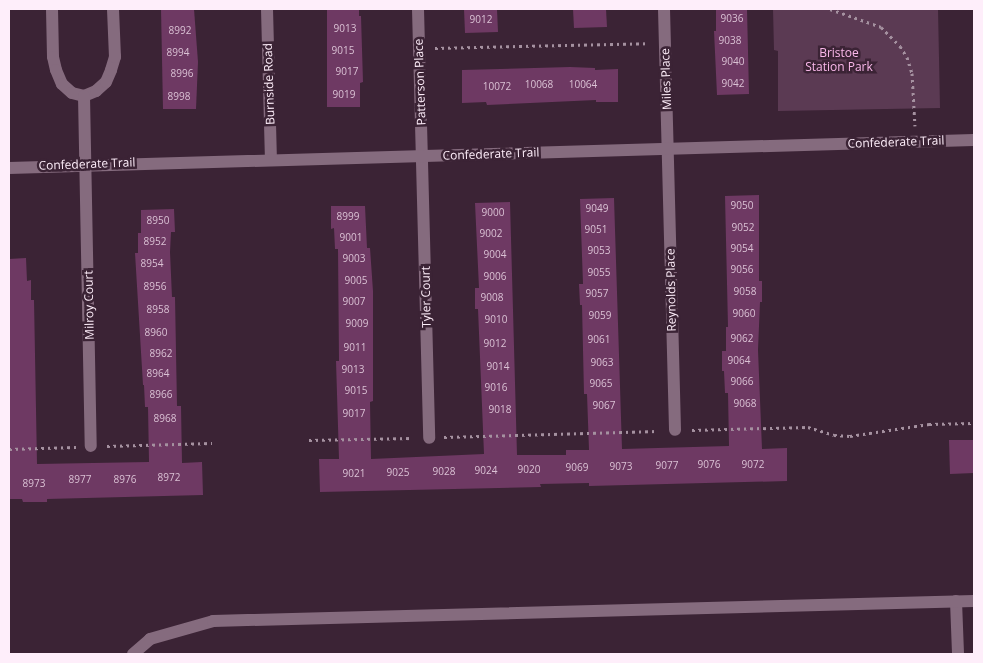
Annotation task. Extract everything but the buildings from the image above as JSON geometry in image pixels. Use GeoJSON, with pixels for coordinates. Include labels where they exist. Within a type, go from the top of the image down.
{"type":"FeatureCollection","features":[{"type":"Feature","properties":{"kind":"street"},"geometry":{"type":"LineString","coordinates":[[52,9],[53,57],[56,70],[72,93],[84,96],[96,91],[106,82],[111,70],[115,57],[113,9]]}},
{"type":"Feature","properties":{"kind":"street","name":"Burnside Road"},"geometry":{"type":"LineString","coordinates":[[267,9],[271,160]]}},
{"type":"Feature","properties":{"kind":"street","name":"Patterson Place"},"geometry":{"type":"LineString","coordinates":[[418,9],[423,155]]}},
{"type":"Feature","properties":{"kind":"street","name":"Miles Place"},"geometry":{"type":"LineString","coordinates":[[664,9],[668,149]]}},
{"type":"Feature","properties":{"kind":"street","name":"Milroy Court"},"geometry":{"type":"LineString","coordinates":[[84,96],[87,164],[91,446]]}},
{"type":"Feature","properties":{"kind":"street","name":"Confederate Trail"},"geometry":{"type":"LineString","coordinates":[[9,168],[87,164],[974,140]]}},
{"type":"Feature","properties":{"kind":"street","name":"Reynolds Place"},"geometry":{"type":"LineString","coordinates":[[668,149],[674,430]]}},
{"type":"Feature","properties":{"kind":"street","name":"Tyler Court"},"geometry":{"type":"LineString","coordinates":[[423,155],[429,438]]}},
{"type":"Feature","properties":{"kind":"street"},"geometry":{"type":"LineString","coordinates":[[956,601],[958,654]]}},
{"type":"Feature","properties":{"kind":"street"},"geometry":{"type":"LineString","coordinates":[[134,654],[150,639],[213,621],[974,601]]}},
{"type":"Feature","properties":{"kind":"path"},"geometry":{"type":"LineString","coordinates":[[830,9],[881,27],[900,46],[910,64],[913,82],[915,142]]}},
{"type":"Feature","properties":{"kind":"path"},"geometry":{"type":"LineString","coordinates":[[419,48],[665,42]]}},
{"type":"Feature","properties":{"kind":"path"},"geometry":{"type":"LineString","coordinates":[[309,440],[808,427],[834,435],[850,436],[929,424],[974,423]]}},
{"type":"Feature","properties":{"kind":"green space","name":"Bristoe Station Park"},"geometry":{"type":"Polygon","coordinates":[[[773,9],[938,9],[940,108],[778,111],[778,51],[774,50],[773,9]]]}}]}
